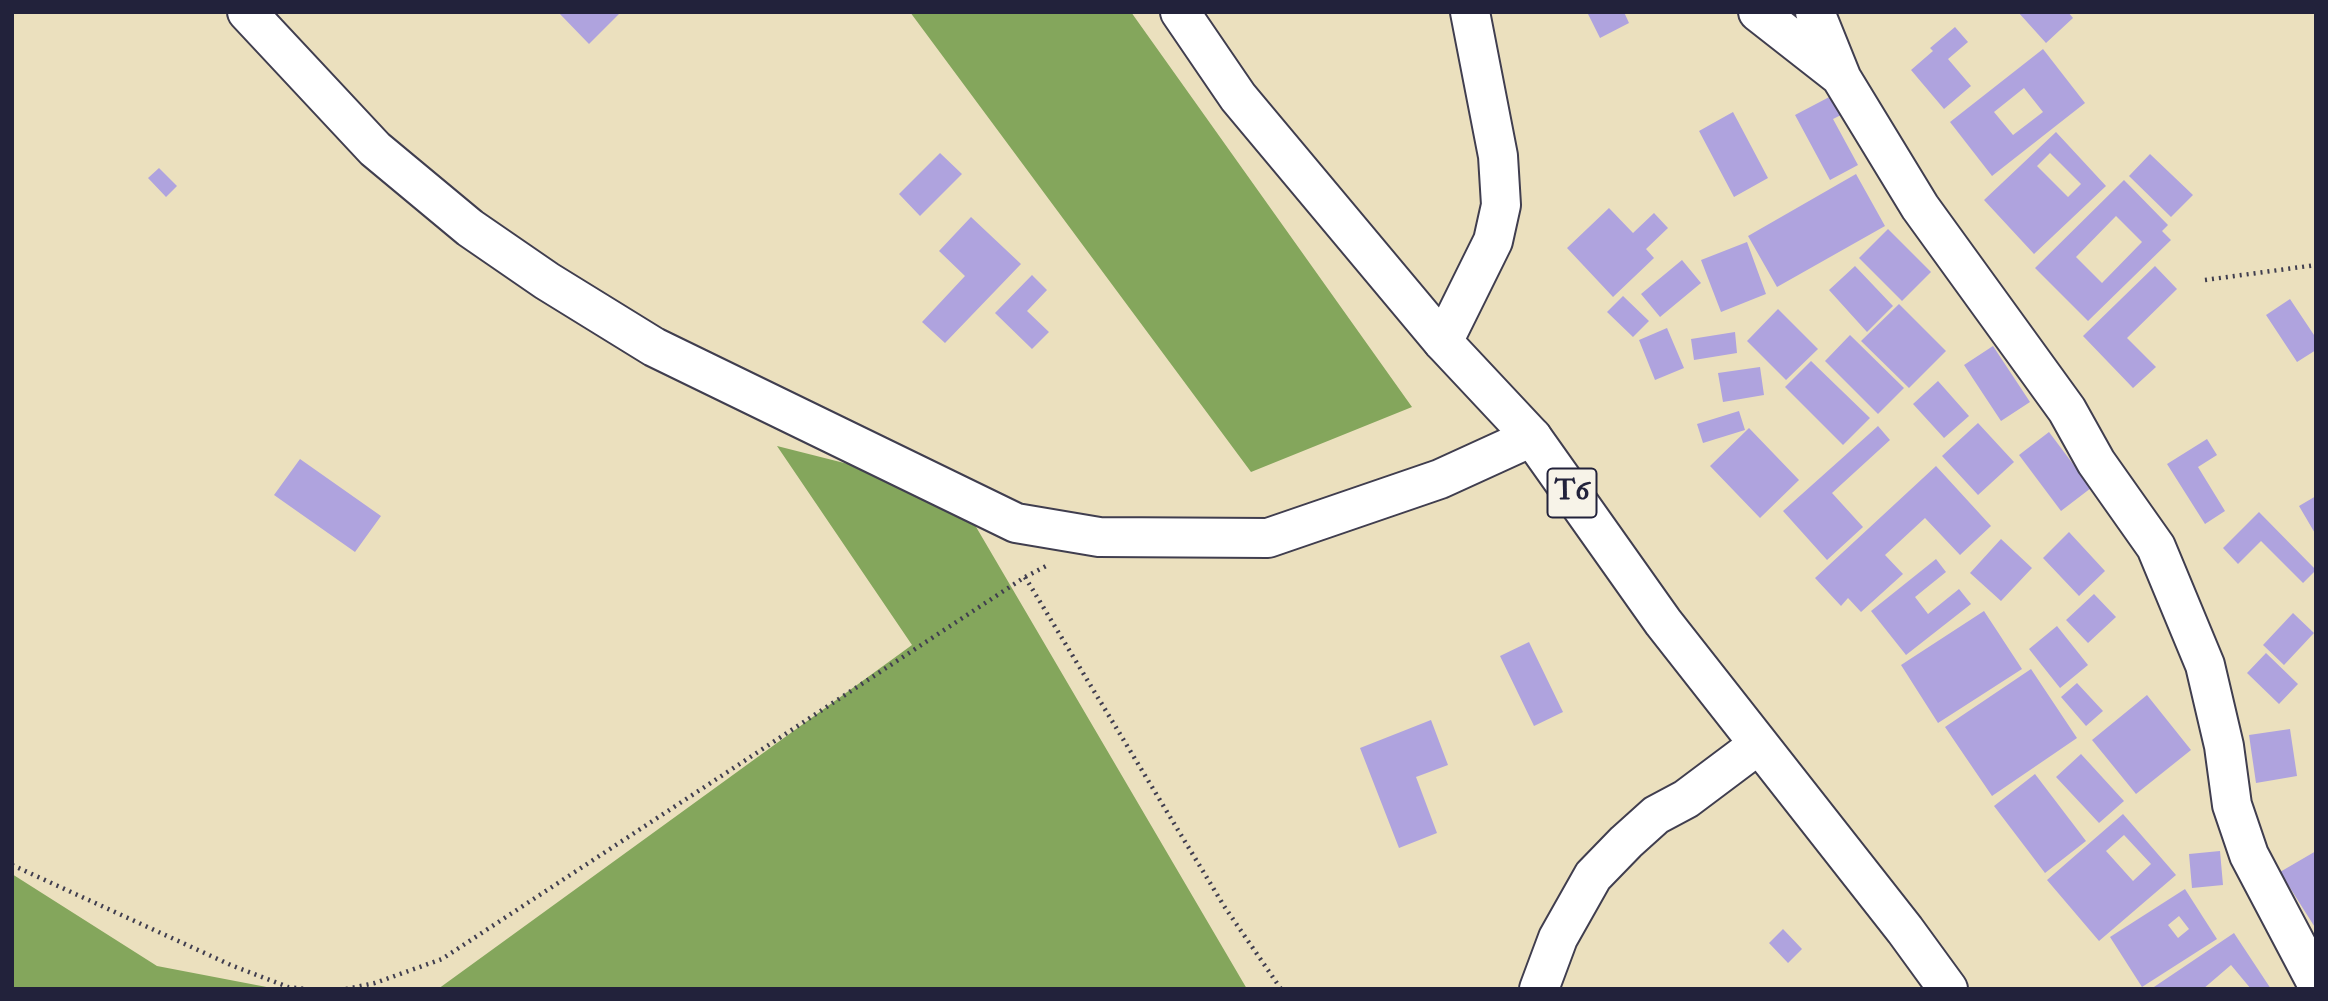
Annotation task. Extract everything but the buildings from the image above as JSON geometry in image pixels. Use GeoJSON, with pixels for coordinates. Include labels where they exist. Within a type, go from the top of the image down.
{"type":"FeatureCollection","features":[{"type":"Feature","properties":{"kind":"main road"},"geometry":{"type":"LineString","coordinates":[[247,12],[375,149],[470,229],[547,281],[654,347],[1016,523],[1099,537],[1268,538],[1440,479],[1532,437]]}},
{"type":"Feature","properties":{"kind":"main road","name":"T6"},"geometry":{"type":"LineString","coordinates":[[1180,12],[1237,97],[1443,342],[1532,437],[1663,622],[1905,930],[1948,989]]}},
{"type":"Feature","properties":{"kind":"main road"},"geometry":{"type":"LineString","coordinates":[[1443,342],[1493,242],[1502,205],[1498,156],[1470,12]]}},
{"type":"Feature","properties":{"kind":"main road"},"geometry":{"type":"LineString","coordinates":[[1759,12],[1842,79]]}},
{"type":"Feature","properties":{"kind":"main road"},"geometry":{"type":"LineString","coordinates":[[1815,12],[1842,79],[1920,207],[2067,410],[2096,461],[2157,547],[2205,665],[2224,746],[2232,805],[2249,855],[2316,982]]}},
{"type":"Feature","properties":{"kind":"main road"},"geometry":{"type":"LineString","coordinates":[[1539,989],[1558,938],[1593,876],[1656,815],[1686,799],[1758,745]]}},
{"type":"Feature","properties":{"kind":"path"},"geometry":{"type":"LineString","coordinates":[[2205,280],[2316,265]]}},
{"type":"Feature","properties":{"kind":"path"},"geometry":{"type":"LineString","coordinates":[[346,989],[374,983],[442,959],[1025,577],[1050,564]]}},
{"type":"Feature","properties":{"kind":"path"},"geometry":{"type":"LineString","coordinates":[[1025,577],[1224,906],[1281,989]]}},
{"type":"Feature","properties":{"kind":"path"},"geometry":{"type":"LineString","coordinates":[[12,865],[233,966],[288,987],[305,989]]}},
{"type":"Feature","properties":{"kind":"green space"},"geometry":{"type":"Polygon","coordinates":[[[910,12],[1131,12],[1412,407],[1251,472],[910,12]]]}},
{"type":"Feature","properties":{"kind":"green space"},"geometry":{"type":"Polygon","coordinates":[[[777,446],[955,491],[1247,989],[438,989],[912,645],[777,446]]]}},
{"type":"Feature","properties":{"kind":"green space"},"geometry":{"type":"Polygon","coordinates":[[[12,874],[157,966],[277,989],[12,989],[12,874]]]}}]}
